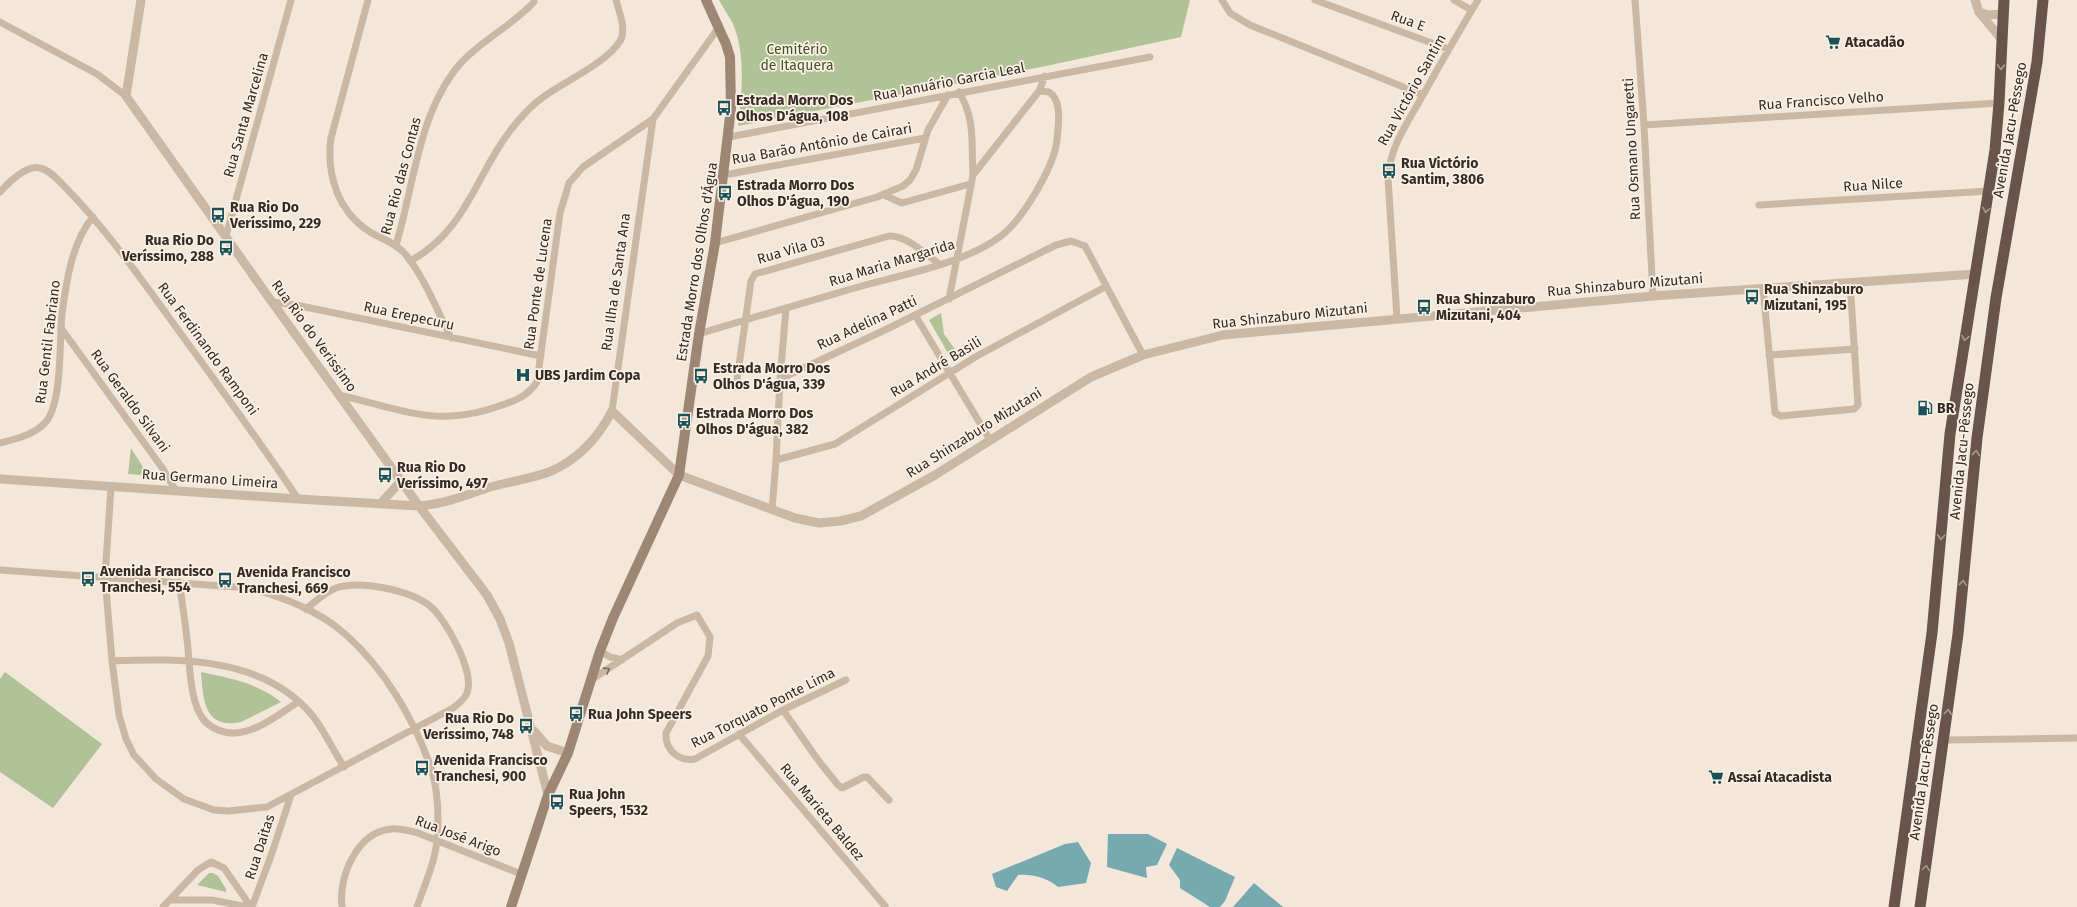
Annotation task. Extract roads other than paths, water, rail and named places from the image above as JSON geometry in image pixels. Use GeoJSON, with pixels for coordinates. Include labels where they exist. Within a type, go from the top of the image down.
{"type":"FeatureCollection","features":[{"type":"Feature","properties":{"kind":"highway","name":"Avenida Jacu-Pêssego"},"geometry":{"type":"LineString","coordinates":[[1894,907],[1932,633],[1950,434],[1995,150],[2000,103],[2004,0]]}},
{"type":"Feature","properties":{"kind":"highway","name":"Avenida Jacu-Pêssego"},"geometry":{"type":"LineString","coordinates":[[1920,907],[1945,740],[1959,624],[1979,422],[1996,298],[2037,62],[2042,0]]}},
{"type":"Feature","properties":{"kind":"main road","name":"Estrada Morro dos Olhos d'Água"},"geometry":{"type":"LineString","coordinates":[[511,907],[548,795],[568,752],[600,651],[613,618],[679,475],[699,334],[715,243],[729,137],[732,71],[728,51],[719,27],[706,0]]}},
{"type":"Feature","properties":{"kind":"street"},"geometry":{"type":"LineString","coordinates":[[126,96],[141,0]]}},
{"type":"Feature","properties":{"kind":"street","name":"Rua Santa Marcelina"},"geometry":{"type":"LineString","coordinates":[[226,236],[291,0]]}},
{"type":"Feature","properties":{"kind":"street"},"geometry":{"type":"LineString","coordinates":[[368,0],[355,54],[333,127],[329,153],[334,182],[344,208],[358,223],[370,232],[396,245]]}},
{"type":"Feature","properties":{"kind":"street","name":"Rua Rio das Contas"},"geometry":{"type":"LineString","coordinates":[[451,338],[410,261],[396,245],[409,199],[420,145],[427,123],[445,87],[458,66],[468,56],[521,16],[534,0]]}},
{"type":"Feature","properties":{"kind":"street"},"geometry":{"type":"LineString","coordinates":[[410,261],[437,244],[456,223],[504,139],[528,109],[541,98],[596,63],[618,46],[622,38],[623,31],[616,0]]}},
{"type":"Feature","properties":{"kind":"street"},"geometry":{"type":"LineString","coordinates":[[1222,0],[1230,13],[1250,25],[1423,95]]}},
{"type":"Feature","properties":{"kind":"street","name":"Rua E"},"geometry":{"type":"LineString","coordinates":[[1315,0],[1448,49]]}},
{"type":"Feature","properties":{"kind":"street"},"geometry":{"type":"LineString","coordinates":[[1454,0],[1471,10]]}},
{"type":"Feature","properties":{"kind":"street","name":"Rua Victório Santim"},"geometry":{"type":"LineString","coordinates":[[1397,318],[1388,178],[1389,163],[1397,140],[1448,49],[1478,0]]}},
{"type":"Feature","properties":{"kind":"street","name":"Rua Osmano Ungaretti"},"geometry":{"type":"LineString","coordinates":[[1635,0],[1644,125],[1653,296]]}},
{"type":"Feature","properties":{"kind":"street"},"geometry":{"type":"LineString","coordinates":[[1975,0],[1979,12],[2002,40]]}},
{"type":"Feature","properties":{"kind":"street"},"geometry":{"type":"LineString","coordinates":[[1979,12],[1988,15],[2003,14]]}},
{"type":"Feature","properties":{"kind":"street","name":"Rua Rio do Verissimo"},"geometry":{"type":"LineString","coordinates":[[0,22],[97,74],[126,96],[272,302],[402,480],[419,506],[487,596],[500,619],[509,643],[548,795]]}},
{"type":"Feature","properties":{"kind":"street","name":"Rua Ilha de Santa Ana"},"geometry":{"type":"LineString","coordinates":[[419,506],[439,505],[488,488],[550,472],[570,460],[593,441],[612,411],[653,119],[719,27]]}},
{"type":"Feature","properties":{"kind":"street","name":"Rua Januário Garcia Leal"},"geometry":{"type":"LineString","coordinates":[[729,137],[959,92],[1150,57]]}},
{"type":"Feature","properties":{"kind":"street"},"geometry":{"type":"LineString","coordinates":[[949,298],[970,184],[973,175],[1039,91],[1045,76]]}},
{"type":"Feature","properties":{"kind":"street","name":"Rua Maria Margarida"},"geometry":{"type":"LineString","coordinates":[[699,334],[939,264],[957,258],[993,242],[1003,235],[1021,214],[1048,172],[1056,149],[1058,121],[1057,102],[1049,92],[1039,91]]}},
{"type":"Feature","properties":{"kind":"street"},"geometry":{"type":"LineString","coordinates":[[959,92],[967,107],[971,120],[973,175]]}},
{"type":"Feature","properties":{"kind":"street"},"geometry":{"type":"LineString","coordinates":[[715,243],[895,191],[910,180],[916,170],[932,120],[948,95]]}},
{"type":"Feature","properties":{"kind":"street","name":"Rua Francisco Velho"},"geometry":{"type":"LineString","coordinates":[[1644,125],[2000,103]]}},
{"type":"Feature","properties":{"kind":"street","name":"Rua Ponte de Lucena"},"geometry":{"type":"LineString","coordinates":[[339,395],[424,415],[450,416],[505,405],[522,398],[531,391],[537,382],[560,213],[569,183],[583,167],[653,119]]}},
{"type":"Feature","properties":{"kind":"street","name":"Rua Barão Antônio de Cairari"},"geometry":{"type":"LineString","coordinates":[[724,175],[925,138]]}},
{"type":"Feature","properties":{"kind":"street","name":"Rua Ferdinando Ramponi"},"geometry":{"type":"LineString","coordinates":[[0,192],[27,170],[33,167],[40,168],[56,179],[93,217],[108,234],[220,387],[270,457],[298,500]]}},
{"type":"Feature","properties":{"kind":"street"},"geometry":{"type":"LineString","coordinates":[[884,195],[902,203],[970,184]]}},
{"type":"Feature","properties":{"kind":"street","name":"Rua Nilce"},"geometry":{"type":"LineString","coordinates":[[1759,205],[1989,191]]}},
{"type":"Feature","properties":{"kind":"street","name":"Rua Gentil Fabriano"},"geometry":{"type":"LineString","coordinates":[[0,443],[28,435],[46,423],[51,414],[58,382],[64,301],[77,246],[85,226],[93,217]]}},
{"type":"Feature","properties":{"kind":"street","name":"Rua Vila 03"},"geometry":{"type":"LineString","coordinates":[[736,387],[744,320],[751,281],[755,274],[760,271],[895,235],[910,243],[939,264]]}},
{"type":"Feature","properties":{"kind":"street","name":"Rua Adelina Patti"},"geometry":{"type":"LineString","coordinates":[[780,379],[915,315],[1056,245],[1071,241],[1085,246],[1105,287]]}},
{"type":"Feature","properties":{"kind":"street","name":"Rua Shinzaburo Mizutani"},"geometry":{"type":"LineString","coordinates":[[612,411],[679,475],[795,518],[819,523],[840,521],[861,516],[935,475],[1091,377],[1143,355],[1223,335],[1397,318],[1653,296],[1976,274]]}},
{"type":"Feature","properties":{"kind":"street"},"geometry":{"type":"LineString","coordinates":[[1763,288],[1775,413],[1781,416],[1856,408],[1859,402],[1850,282]]}},
{"type":"Feature","properties":{"kind":"street"},"geometry":{"type":"LineString","coordinates":[[1105,287],[1143,355]]}},
{"type":"Feature","properties":{"kind":"street","name":"Rua André Basili"},"geometry":{"type":"LineString","coordinates":[[776,460],[835,444],[949,372],[1105,287]]}},
{"type":"Feature","properties":{"kind":"street","name":"Rua Erepecuru"},"geometry":{"type":"LineString","coordinates":[[272,302],[541,356]]}},
{"type":"Feature","properties":{"kind":"street"},"geometry":{"type":"LineString","coordinates":[[772,510],[786,308]]}},
{"type":"Feature","properties":{"kind":"street"},"geometry":{"type":"LineString","coordinates":[[915,315],[990,440]]}},
{"type":"Feature","properties":{"kind":"street","name":"Rua Geraldo Silvani"},"geometry":{"type":"LineString","coordinates":[[61,328],[154,457],[176,491]]}},
{"type":"Feature","properties":{"kind":"street"},"geometry":{"type":"LineString","coordinates":[[1769,355],[1855,349]]}},
{"type":"Feature","properties":{"kind":"street","name":"Rua Germano Limeira"},"geometry":{"type":"LineString","coordinates":[[0,479],[298,500],[419,506]]}},
{"type":"Feature","properties":{"kind":"street"},"geometry":{"type":"LineString","coordinates":[[380,504],[402,480]]}},
{"type":"Feature","properties":{"kind":"street"},"geometry":{"type":"LineString","coordinates":[[111,486],[105,577],[112,662],[119,715],[126,739],[134,755],[144,767],[167,788],[196,805],[214,810],[228,811],[267,807],[453,708],[468,692],[469,683],[464,662],[455,641],[438,614],[429,605],[413,596],[382,587],[354,586],[335,589],[306,609]]}},
{"type":"Feature","properties":{"kind":"street"},"geometry":{"type":"LineString","coordinates":[[0,570],[250,588],[289,600],[344,633],[374,664],[414,728],[431,769],[437,816],[437,841],[418,907]]}},
{"type":"Feature","properties":{"kind":"street"},"geometry":{"type":"LineString","coordinates":[[179,582],[193,689],[198,709],[204,720],[219,730],[236,733],[248,730],[273,718],[298,702]]}},
{"type":"Feature","properties":{"kind":"street","name":"Rua Torquato Ponte Lima"},"geometry":{"type":"LineString","coordinates":[[591,680],[677,623],[697,615],[710,637],[708,656],[666,733],[667,744],[677,757],[686,760],[695,759],[783,710],[846,680]]}},
{"type":"Feature","properties":{"kind":"street"},"geometry":{"type":"LineString","coordinates":[[600,651],[610,657],[622,660]]}},
{"type":"Feature","properties":{"kind":"street"},"geometry":{"type":"LineString","coordinates":[[112,662],[190,660],[255,676],[284,690],[312,715],[344,767]]}},
{"type":"Feature","properties":{"kind":"street"},"geometry":{"type":"LineString","coordinates":[[783,710],[838,785],[842,788],[864,776],[867,777],[889,800]]}},
{"type":"Feature","properties":{"kind":"street","name":"Rua Rio do Verissimo"},"geometry":{"type":"LineString","coordinates":[[532,728],[547,746],[568,752]]}},
{"type":"Feature","properties":{"kind":"street","name":"Rua Marieta Baldez"},"geometry":{"type":"LineString","coordinates":[[739,734],[884,906]]}},
{"type":"Feature","properties":{"kind":"street"},"geometry":{"type":"LineString","coordinates":[[1945,740],[2077,738]]}},
{"type":"Feature","properties":{"kind":"street","name":"Rua Daitas"},"geometry":{"type":"LineString","coordinates":[[251,907],[272,853],[291,795]]}},
{"type":"Feature","properties":{"kind":"street","name":"Rua José Arigo"},"geometry":{"type":"LineString","coordinates":[[342,907],[341,886],[355,852],[377,832],[390,829],[403,829],[521,874]]}},
{"type":"Feature","properties":{"kind":"street"},"geometry":{"type":"LineString","coordinates":[[163,907],[198,870],[211,862],[224,868],[251,907]]}},
{"type":"Feature","properties":{"kind":"street"},"geometry":{"type":"LineString","coordinates":[[171,900],[212,900],[246,907]]}},
{"type":"Feature","properties":{"kind":"water"},"geometry":{"type":"Polygon","coordinates":[[[1108,834],[1148,834],[1167,844],[1157,865],[1146,867],[1147,878],[1107,867],[1108,834]]]}},
{"type":"Feature","properties":{"kind":"water"},"geometry":{"type":"Polygon","coordinates":[[[1078,842],[1091,863],[1086,883],[1058,887],[1040,877],[1018,875],[1007,891],[996,887],[992,874],[1065,844],[1078,842]]]}},
{"type":"Feature","properties":{"kind":"water"},"geometry":{"type":"Polygon","coordinates":[[[1177,848],[1235,877],[1225,901],[1220,907],[1210,907],[1180,888],[1180,880],[1169,865],[1177,848]]]}},
{"type":"Feature","properties":{"kind":"water"},"geometry":{"type":"Polygon","coordinates":[[[1254,883],[1283,907],[1233,907],[1254,883]]]}},
{"type":"Feature","properties":{"kind":"place","name":"Atacadão"},"geometry":{"type":"Point","coordinates":[1833,42]}},
{"type":"Feature","properties":{"kind":"place","name":"Estrada Morro Dos Olhos D'água, 108"},"geometry":{"type":"Point","coordinates":[724,108]}},
{"type":"Feature","properties":{"kind":"place","name":"Rua Victório Santim, 3806"},"geometry":{"type":"Point","coordinates":[1389,171]}},
{"type":"Feature","properties":{"kind":"place","name":"Estrada Morro Dos Olhos D'água, 190"},"geometry":{"type":"Point","coordinates":[725,193]}},
{"type":"Feature","properties":{"kind":"place","name":"Rua Rio Do Veríssimo, 229"},"geometry":{"type":"Point","coordinates":[218,215]}},
{"type":"Feature","properties":{"kind":"place","name":"Rua Rio Do Veríssimo, 288"},"geometry":{"type":"Point","coordinates":[226,248]}},
{"type":"Feature","properties":{"kind":"place","name":"Rua Shinzaburo Mizutani, 195"},"geometry":{"type":"Point","coordinates":[1752,297]}},
{"type":"Feature","properties":{"kind":"place","name":"Rua Shinzaburo Mizutani, 404"},"geometry":{"type":"Point","coordinates":[1424,307]}},
{"type":"Feature","properties":{"kind":"place","name":"UBS Jardim Copa"},"geometry":{"type":"Point","coordinates":[523,375]}},
{"type":"Feature","properties":{"kind":"place","name":"Estrada Morro Dos Olhos D'água, 339"},"geometry":{"type":"Point","coordinates":[701,376]}},
{"type":"Feature","properties":{"kind":"place","name":"BR"},"geometry":{"type":"Point","coordinates":[1925,408]}},
{"type":"Feature","properties":{"kind":"place","name":"Estrada Morro Dos Olhos D'água, 382"},"geometry":{"type":"Point","coordinates":[684,421]}},
{"type":"Feature","properties":{"kind":"place","name":"Rua Rio Do Veríssimo, 497"},"geometry":{"type":"Point","coordinates":[385,475]}},
{"type":"Feature","properties":{"kind":"place","name":"Avenida Francisco Tranchesi, 554"},"geometry":{"type":"Point","coordinates":[88,579]}},
{"type":"Feature","properties":{"kind":"place","name":"Avenida Francisco Tranchesi, 669"},"geometry":{"type":"Point","coordinates":[225,580]}},
{"type":"Feature","properties":{"kind":"place","name":"Rua John Speers"},"geometry":{"type":"Point","coordinates":[576,714]}},
{"type":"Feature","properties":{"kind":"place","name":"Rua Rio Do Veríssimo, 748"},"geometry":{"type":"Point","coordinates":[526,726]}},
{"type":"Feature","properties":{"kind":"place","name":"Avenida Francisco Tranchesi, 900"},"geometry":{"type":"Point","coordinates":[422,768]}},
{"type":"Feature","properties":{"kind":"place","name":"Assaí Atacadista"},"geometry":{"type":"Point","coordinates":[1716,777]}},
{"type":"Feature","properties":{"kind":"place","name":"Rua John Speers, 1532"},"geometry":{"type":"Point","coordinates":[557,802]}},
{"type":"Feature","properties":{"kind":"park label","name":"Cemitério de Itaquera"},"geometry":{"type":"Point","coordinates":[797,58]}}]}
